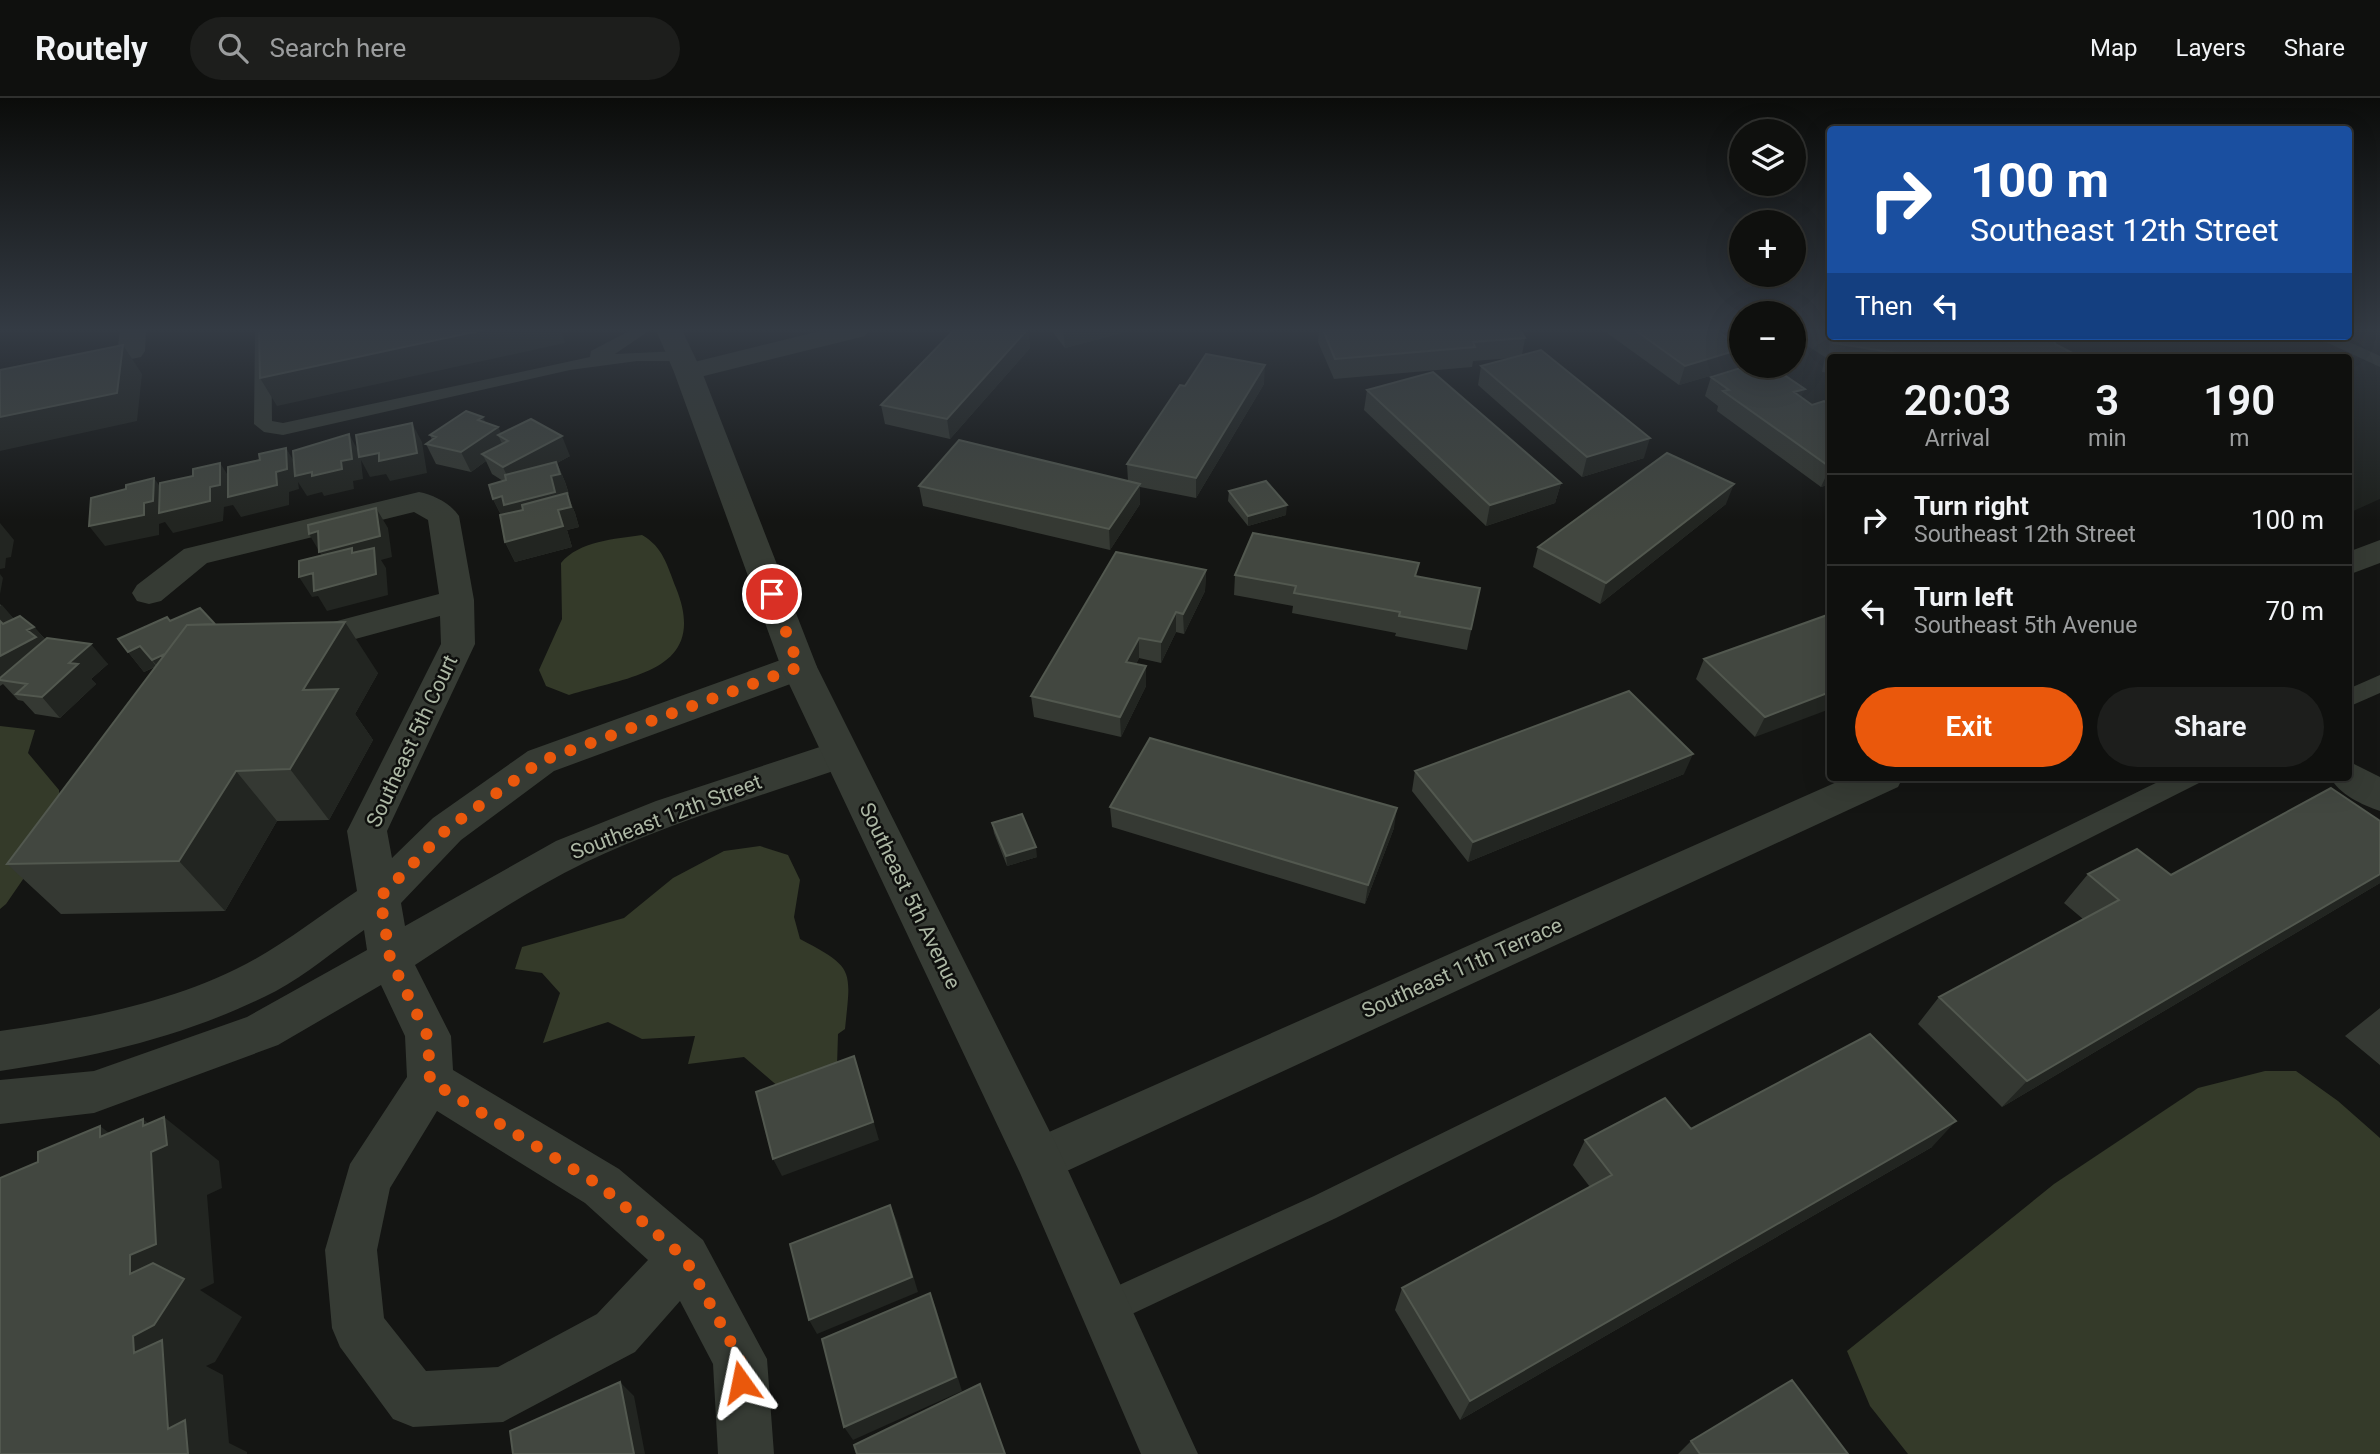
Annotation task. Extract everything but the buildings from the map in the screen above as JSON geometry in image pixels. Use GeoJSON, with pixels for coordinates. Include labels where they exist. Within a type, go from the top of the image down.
{"type":"FeatureCollection","features":[{"type":"Feature","properties":{"kind":"street","name":"Southeast 5th Avenue"},"geometry":{"type":"LineString","coordinates":[[695,393],[799,667],[1039,1160],[1170,1454]]}},
{"type":"Feature","properties":{"kind":"street","name":"Southeast 5th Court"},"geometry":{"type":"LineString","coordinates":[[149,593],[196,556],[419,501],[443,516],[457,600],[458,644],[367,831],[390,958],[428,1037],[430,1081]]}},
{"type":"Feature","properties":{"kind":"street"},"geometry":{"type":"LineString","coordinates":[[2352,563],[2380,550]]}},
{"type":"Feature","properties":{"kind":"street"},"geometry":{"type":"LineString","coordinates":[[299,642],[457,600]]}},
{"type":"Feature","properties":{"kind":"street"},"geometry":{"type":"LineString","coordinates":[[0,1051],[88,1038],[179,1013],[262,976],[380,897],[447,829],[541,761],[799,667]]}},
{"type":"Feature","properties":{"kind":"street","name":"Southeast 12th Street"},"geometry":{"type":"LineString","coordinates":[[0,1102],[93,1092],[249,1035],[390,958],[479,902],[570,852],[670,811],[841,754]]}},
{"type":"Feature","properties":{"kind":"street"},"geometry":{"type":"LineString","coordinates":[[2352,778],[2380,796]]}},
{"type":"Feature","properties":{"kind":"street","name":"Southeast 11th Terrace"},"geometry":{"type":"LineString","coordinates":[[1039,1160],[1875,781]]}},
{"type":"Feature","properties":{"kind":"street"},"geometry":{"type":"LineString","coordinates":[[685,1258],[616,1333],[503,1394],[413,1399],[359,1328],[351,1250],[367,1181],[430,1081],[601,1186],[685,1258],[740,1359],[746,1454]]}},
{"type":"Feature","properties":{"kind":"lane"},"geometry":{"type":"LineString","coordinates":[[263,393],[263,424],[284,429],[444,393]]}},
{"type":"Feature","properties":{"kind":"lane"},"geometry":{"type":"LineString","coordinates":[[2352,697],[2380,683]]}},
{"type":"Feature","properties":{"kind":"lane"},"geometry":{"type":"LineString","coordinates":[[1105,1309],[1325,1207],[2182,781]]}},
{"type":"Feature","properties":{"kind":"shaded area"},"geometry":{"type":"Polygon","coordinates":[[[1794,393],[1827,393],[1827,416],[1794,393]]]}},
{"type":"Feature","properties":{"kind":"shaded area"},"geometry":{"type":"Polygon","coordinates":[[[2352,393],[2380,393],[2380,499],[2352,512],[2352,393]]]}},
{"type":"Feature","properties":{"kind":"shaded area"},"geometry":{"type":"Polygon","coordinates":[[[642,535],[655,545],[664,557],[684,616],[682,637],[673,654],[658,666],[638,675],[569,695],[546,686],[539,670],[562,619],[561,563],[577,550],[587,546],[642,535]]]}},
{"type":"Feature","properties":{"kind":"shaded area"},"geometry":{"type":"Polygon","coordinates":[[[0,726],[35,730],[28,753],[59,790],[59,827],[0,909],[0,726]]]}},
{"type":"Feature","properties":{"kind":"shaded area"},"geometry":{"type":"Polygon","coordinates":[[[760,846],[788,855],[800,880],[794,917],[800,939],[831,957],[845,972],[848,982],[847,1009],[845,1029],[838,1034],[837,1066],[780,1088],[744,1057],[688,1064],[695,1036],[642,1039],[608,1022],[543,1043],[560,993],[542,973],[515,969],[522,947],[624,918],[673,878],[724,851],[760,846]]]}},
{"type":"Feature","properties":{"kind":"shaded area"},"geometry":{"type":"Polygon","coordinates":[[[2265,1071],[2296,1071],[2338,1101],[2380,1138],[2380,1454],[1908,1454],[1870,1406],[1847,1351],[2054,1184],[2198,1088],[2265,1071]]]}},
{"type":"Feature","properties":{"kind":"route"},"geometry":{"type":"LineString","coordinates":[[741,1382],[740,1359],[685,1258],[601,1186],[430,1081],[428,1037],[390,958],[380,897],[447,829],[541,761],[799,667],[772,594]]}}]}
